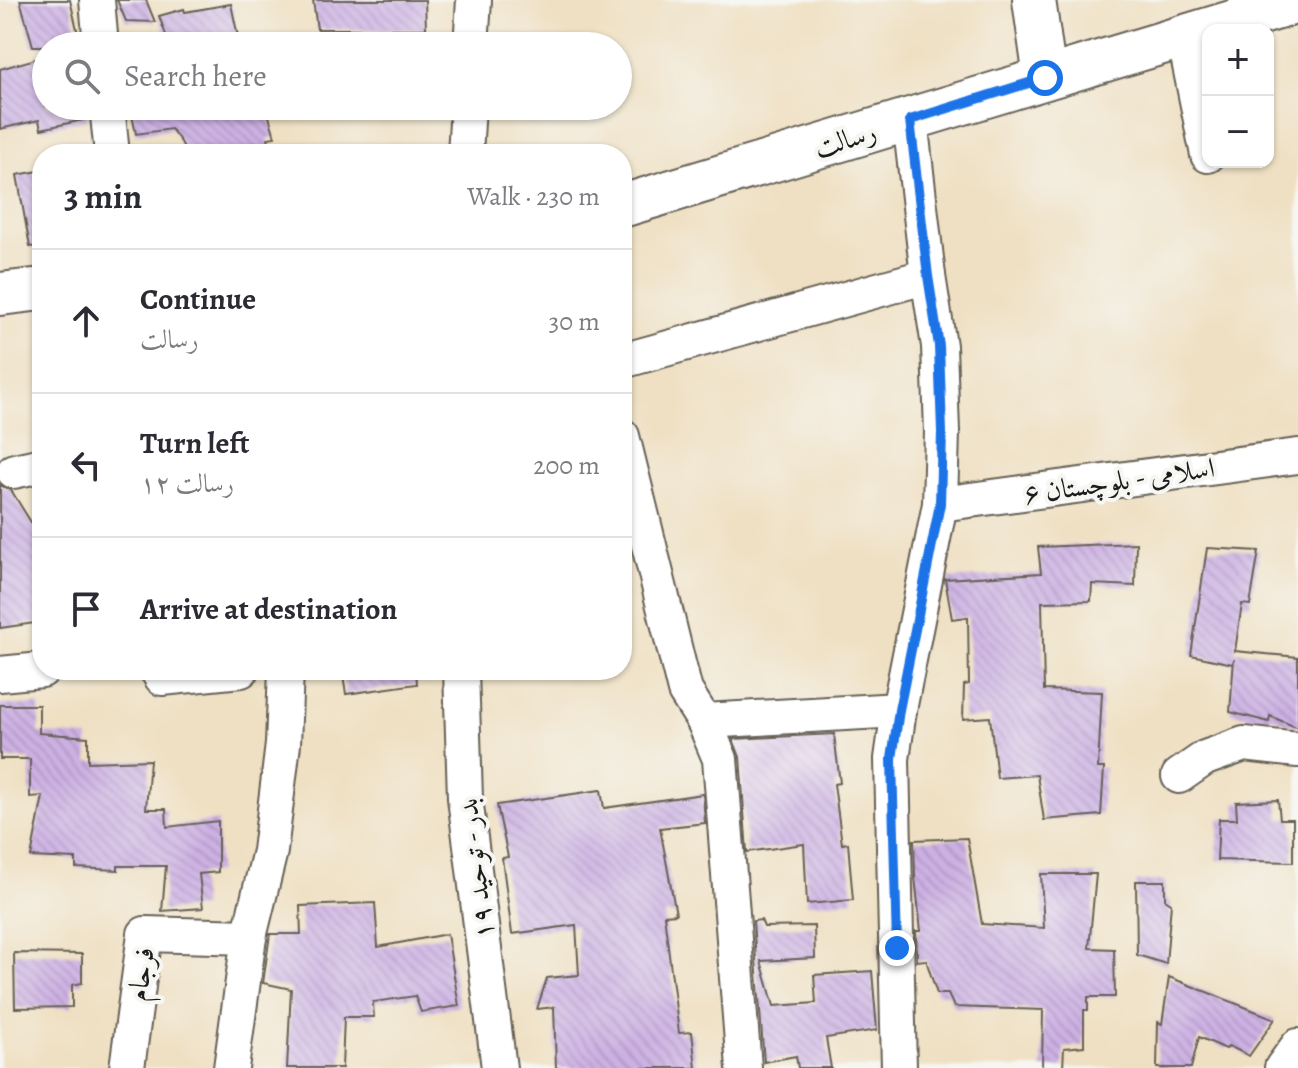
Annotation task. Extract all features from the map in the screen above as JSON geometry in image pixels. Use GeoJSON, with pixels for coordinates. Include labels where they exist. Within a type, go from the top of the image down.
{"type":"FeatureCollection","features":[{"type":"Feature","properties":{"kind":"street"},"geometry":{"type":"LineString","coordinates":[[97,0],[100,32]]}},
{"type":"Feature","properties":{"kind":"street"},"geometry":{"type":"LineString","coordinates":[[472,32],[474,0]]}},
{"type":"Feature","properties":{"kind":"street"},"geometry":{"type":"LineString","coordinates":[[1034,0],[1045,78]]}},
{"type":"Feature","properties":{"kind":"street","name":"رسالت"},"geometry":{"type":"LineString","coordinates":[[632,203],[1298,2]]}},
{"type":"Feature","properties":{"kind":"street"},"geometry":{"type":"LineString","coordinates":[[1184,36],[1202,125]]}},
{"type":"Feature","properties":{"kind":"street"},"geometry":{"type":"LineString","coordinates":[[108,120],[111,144]]}},
{"type":"Feature","properties":{"kind":"street"},"geometry":{"type":"LineString","coordinates":[[466,144],[467,120]]}},
{"type":"Feature","properties":{"kind":"street"},"geometry":{"type":"LineString","coordinates":[[899,1068],[892,759],[940,504],[942,432],[939,346],[910,120]]}},
{"type":"Feature","properties":{"kind":"street"},"geometry":{"type":"LineString","coordinates":[[632,358],[928,276]]}},
{"type":"Feature","properties":{"kind":"street"},"geometry":{"type":"LineString","coordinates":[[0,294],[32,290]]}},
{"type":"Feature","properties":{"kind":"street","name":"اسلامی - بلوچستان ۶"},"geometry":{"type":"LineString","coordinates":[[940,504],[1298,456]]}},
{"type":"Feature","properties":{"kind":"street"},"geometry":{"type":"LineString","coordinates":[[632,476],[685,691],[704,721],[720,759],[744,1068]]}},
{"type":"Feature","properties":{"kind":"street"},"geometry":{"type":"LineString","coordinates":[[0,674],[32,671]]}},
{"type":"Feature","properties":{"kind":"street"},"geometry":{"type":"LineString","coordinates":[[231,1068],[249,937],[270,851],[283,744],[286,680]]}},
{"type":"Feature","properties":{"kind":"street","name":"بدر - توحید ۱۹"},"geometry":{"type":"LineString","coordinates":[[461,680],[465,798],[499,1068]]}},
{"type":"Feature","properties":{"kind":"street"},"geometry":{"type":"LineString","coordinates":[[704,721],[899,710]]}},
{"type":"Feature","properties":{"kind":"street"},"geometry":{"type":"LineString","coordinates":[[1179,776],[1205,758],[1244,744],[1298,750]]}},
{"type":"Feature","properties":{"kind":"street","name":"فرجام"},"geometry":{"type":"LineString","coordinates":[[127,1068],[145,934],[249,937]]}},
{"type":"Feature","properties":{"kind":"street"},"geometry":{"type":"LineString","coordinates":[[1282,1068],[1298,1046]]}},
{"type":"Feature","properties":{"kind":"building"},"geometry":{"type":"Polygon","coordinates":[[[20,0],[70,0],[78,32],[32,32],[32,42],[20,0]]]}},
{"type":"Feature","properties":{"kind":"building"},"geometry":{"type":"Polygon","coordinates":[[[117,0],[146,0],[155,22],[126,21],[117,0]]]}},
{"type":"Feature","properties":{"kind":"building"},"geometry":{"type":"Polygon","coordinates":[[[313,0],[425,0],[426,29],[317,29],[313,0]]]}},
{"type":"Feature","properties":{"kind":"building"},"geometry":{"type":"Polygon","coordinates":[[[231,4],[237,32],[165,32],[159,16],[184,9],[185,12],[231,4]]]}},
{"type":"Feature","properties":{"kind":"building"},"geometry":{"type":"Polygon","coordinates":[[[32,60],[32,120],[39,120],[0,129],[0,69],[32,60]]]}},
{"type":"Feature","properties":{"kind":"building"},"geometry":{"type":"Polygon","coordinates":[[[39,120],[83,120],[41,129],[39,120]]]}},
{"type":"Feature","properties":{"kind":"building"},"geometry":{"type":"Polygon","coordinates":[[[133,120],[270,120],[275,137],[268,138],[270,144],[182,144],[171,129],[136,134],[133,120]]]}},
{"type":"Feature","properties":{"kind":"building"},"geometry":{"type":"Polygon","coordinates":[[[32,172],[32,247],[30,247],[17,175],[32,172]]]}},
{"type":"Feature","properties":{"kind":"building"},"geometry":{"type":"Polygon","coordinates":[[[0,485],[11,490],[32,524],[32,623],[0,628],[0,485]]]}},
{"type":"Feature","properties":{"kind":"building"},"geometry":{"type":"Polygon","coordinates":[[[1136,543],[1135,586],[1092,584],[1091,601],[1042,602],[1044,690],[1102,692],[1098,768],[1104,768],[1101,815],[1044,820],[1037,775],[997,778],[990,717],[963,719],[964,685],[969,684],[968,617],[952,619],[945,579],[1041,573],[1038,547],[1136,543]]]}},
{"type":"Feature","properties":{"kind":"building"},"geometry":{"type":"Polygon","coordinates":[[[1207,548],[1259,551],[1250,605],[1242,604],[1235,651],[1298,657],[1298,728],[1270,716],[1269,722],[1230,712],[1234,659],[1233,664],[1191,655],[1207,548]]]}},
{"type":"Feature","properties":{"kind":"building"},"geometry":{"type":"Polygon","coordinates":[[[344,680],[417,680],[417,684],[346,694],[344,680]]]}},
{"type":"Feature","properties":{"kind":"building"},"geometry":{"type":"Polygon","coordinates":[[[0,705],[39,705],[39,733],[88,737],[88,762],[150,760],[146,809],[166,809],[167,827],[218,821],[218,872],[199,874],[203,908],[162,911],[166,866],[118,866],[118,870],[76,868],[76,859],[31,857],[43,796],[30,797],[30,759],[0,759],[0,705]]]}},
{"type":"Feature","properties":{"kind":"building"},"geometry":{"type":"Polygon","coordinates":[[[834,734],[840,783],[834,784],[842,844],[848,843],[853,900],[807,904],[804,844],[747,852],[740,757],[733,739],[834,734]]]}},
{"type":"Feature","properties":{"kind":"building"},"geometry":{"type":"Polygon","coordinates":[[[601,790],[604,808],[703,794],[705,823],[660,828],[676,914],[664,915],[679,1033],[692,1032],[696,1068],[556,1068],[554,1007],[537,1009],[547,978],[579,975],[576,925],[512,934],[502,858],[508,857],[497,805],[601,790]]]}},
{"type":"Feature","properties":{"kind":"building"},"geometry":{"type":"Polygon","coordinates":[[[1278,800],[1280,819],[1293,819],[1293,862],[1217,860],[1219,819],[1237,819],[1236,802],[1278,800]]]}},
{"type":"Feature","properties":{"kind":"building"},"geometry":{"type":"Polygon","coordinates":[[[967,838],[982,924],[1044,928],[1041,874],[1096,874],[1089,948],[1114,949],[1115,997],[1088,997],[1088,1010],[1084,1010],[1084,1046],[1064,1048],[1063,1068],[1042,1068],[1043,1010],[954,1007],[948,994],[937,994],[926,960],[917,961],[916,931],[921,931],[914,840],[967,838]]]}},
{"type":"Feature","properties":{"kind":"building"},"geometry":{"type":"Polygon","coordinates":[[[1136,881],[1165,881],[1165,899],[1171,903],[1166,964],[1137,955],[1136,881]]]}},
{"type":"Feature","properties":{"kind":"building"},"geometry":{"type":"Polygon","coordinates":[[[375,903],[378,947],[447,934],[459,1006],[421,1012],[415,996],[373,1002],[374,1017],[344,1017],[342,1068],[287,1068],[291,989],[263,983],[270,934],[301,934],[300,906],[375,903]]]}},
{"type":"Feature","properties":{"kind":"building"},"geometry":{"type":"Polygon","coordinates":[[[761,920],[764,927],[814,926],[815,958],[761,961],[774,1006],[816,1003],[814,975],[872,971],[877,1030],[826,1038],[831,1068],[798,1068],[796,1056],[764,1062],[753,921],[761,920]]]}},
{"type":"Feature","properties":{"kind":"building"},"geometry":{"type":"Polygon","coordinates":[[[14,953],[82,954],[82,983],[72,985],[72,1007],[15,1008],[14,953]]]}},
{"type":"Feature","properties":{"kind":"building"},"geometry":{"type":"Polygon","coordinates":[[[1169,977],[1275,1019],[1249,1056],[1199,1037],[1191,1068],[1157,1068],[1158,1022],[1162,1024],[1169,977]]]}},
{"type":"Feature","properties":{"kind":"route"},"geometry":{"type":"LineString","coordinates":[[897,948],[892,759],[940,504],[942,432],[939,346],[910,120],[1045,78]]}}]}
